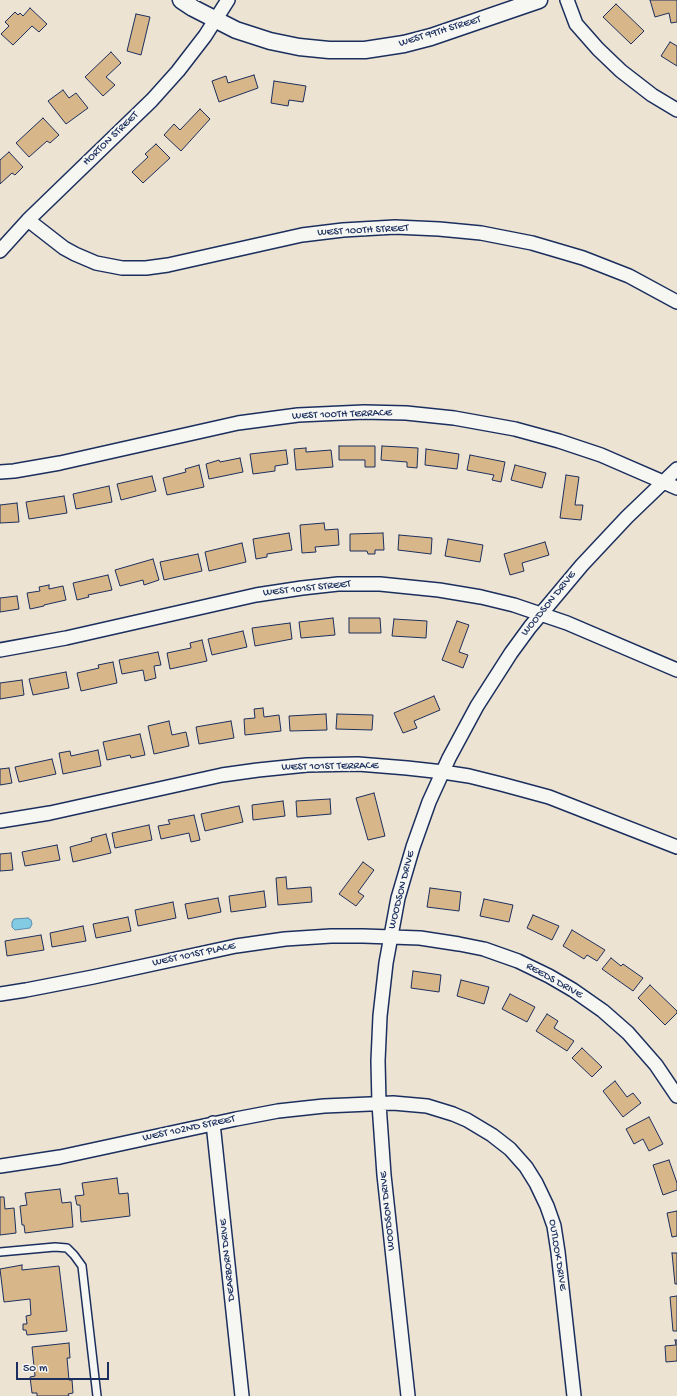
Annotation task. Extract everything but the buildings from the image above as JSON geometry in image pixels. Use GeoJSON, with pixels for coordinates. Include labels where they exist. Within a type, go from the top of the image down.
{"type":"FeatureCollection","features":[{"type":"Feature","properties":{"kind":"street","name":"WEST 99TH STREET"},"geometry":{"type":"LineString","coordinates":[[181,0],[215,20],[236,30],[270,41],[299,47],[329,50],[365,50],[404,44],[431,37],[539,0]]}},
{"type":"Feature","properties":{"kind":"street"},"geometry":{"type":"LineString","coordinates":[[215,20],[228,0]]}},
{"type":"Feature","properties":{"kind":"street"},"geometry":{"type":"LineString","coordinates":[[567,0],[576,24],[598,49],[621,71],[652,95],[677,110]]}},
{"type":"Feature","properties":{"kind":"street","name":"HORTON STREET"},"geometry":{"type":"LineString","coordinates":[[0,251],[28,220],[152,100],[178,71],[215,20]]}},
{"type":"Feature","properties":{"kind":"street","name":"WEST 100TH STREET"},"geometry":{"type":"LineString","coordinates":[[28,220],[64,248],[75,254],[96,263],[122,268],[146,268],[160,266],[302,235],[343,230],[395,227],[439,228],[481,233],[532,243],[583,258],[629,276],[677,302]]}},
{"type":"Feature","properties":{"kind":"street","name":"WEST 100TH TERRACE"},"geometry":{"type":"LineString","coordinates":[[0,472],[60,464],[238,423],[298,415],[364,412],[406,413],[454,418],[515,429],[559,441],[600,455],[677,488]]}},
{"type":"Feature","properties":{"kind":"street","name":"WOODSON DRIVE"},"geometry":{"type":"LineString","coordinates":[[408,1396],[384,1175],[379,1104],[378,1060],[380,1016],[386,963],[398,898],[413,847],[429,802],[476,706],[511,653],[582,565],[626,516],[677,469]]}},
{"type":"Feature","properties":{"kind":"street","name":"WEST 101ST STREET"},"geometry":{"type":"LineString","coordinates":[[0,650],[66,638],[256,595],[338,584],[380,584],[439,590],[481,597],[541,614],[567,623],[677,670]]}},
{"type":"Feature","properties":{"kind":"street","name":"WEST 101ST TERRACE"},"geometry":{"type":"LineString","coordinates":[[0,821],[50,813],[222,775],[307,765],[358,764],[443,772],[469,776],[501,784],[549,797],[677,847]]}},
{"type":"Feature","properties":{"kind":"street","name":"WEST 101ST PLACE"},"geometry":{"type":"LineString","coordinates":[[0,994],[85,978],[192,954],[243,945],[285,939],[330,936],[390,937]]}},
{"type":"Feature","properties":{"kind":"street","name":"REEDS DRIVE"},"geometry":{"type":"LineString","coordinates":[[390,937],[420,938],[484,949],[518,961],[549,976],[574,990],[603,1011],[628,1033],[656,1065],[677,1096]]}},
{"type":"Feature","properties":{"kind":"street","name":"WEST 102ND STREET"},"geometry":{"type":"LineString","coordinates":[[0,1166],[75,1154],[213,1123],[278,1111],[324,1106],[379,1104]]}},
{"type":"Feature","properties":{"kind":"street","name":"OUTLOOK DRIVE"},"geometry":{"type":"LineString","coordinates":[[379,1104],[427,1106],[453,1114],[492,1134],[526,1167],[536,1183],[547,1206],[554,1226],[574,1396]]}},
{"type":"Feature","properties":{"kind":"street","name":"DEARBORN DRIVE"},"geometry":{"type":"LineString","coordinates":[[213,1123],[242,1396]]}},
{"type":"Feature","properties":{"kind":"lane"},"geometry":{"type":"LineString","coordinates":[[0,1252],[56,1247],[67,1248],[82,1266],[97,1396]]}},
{"type":"Feature","properties":{"kind":"water"},"geometry":{"type":"Polygon","coordinates":[[[28,918],[31,920],[32,924],[30,928],[15,930],[12,927],[12,922],[14,919],[28,918]]]}}]}
